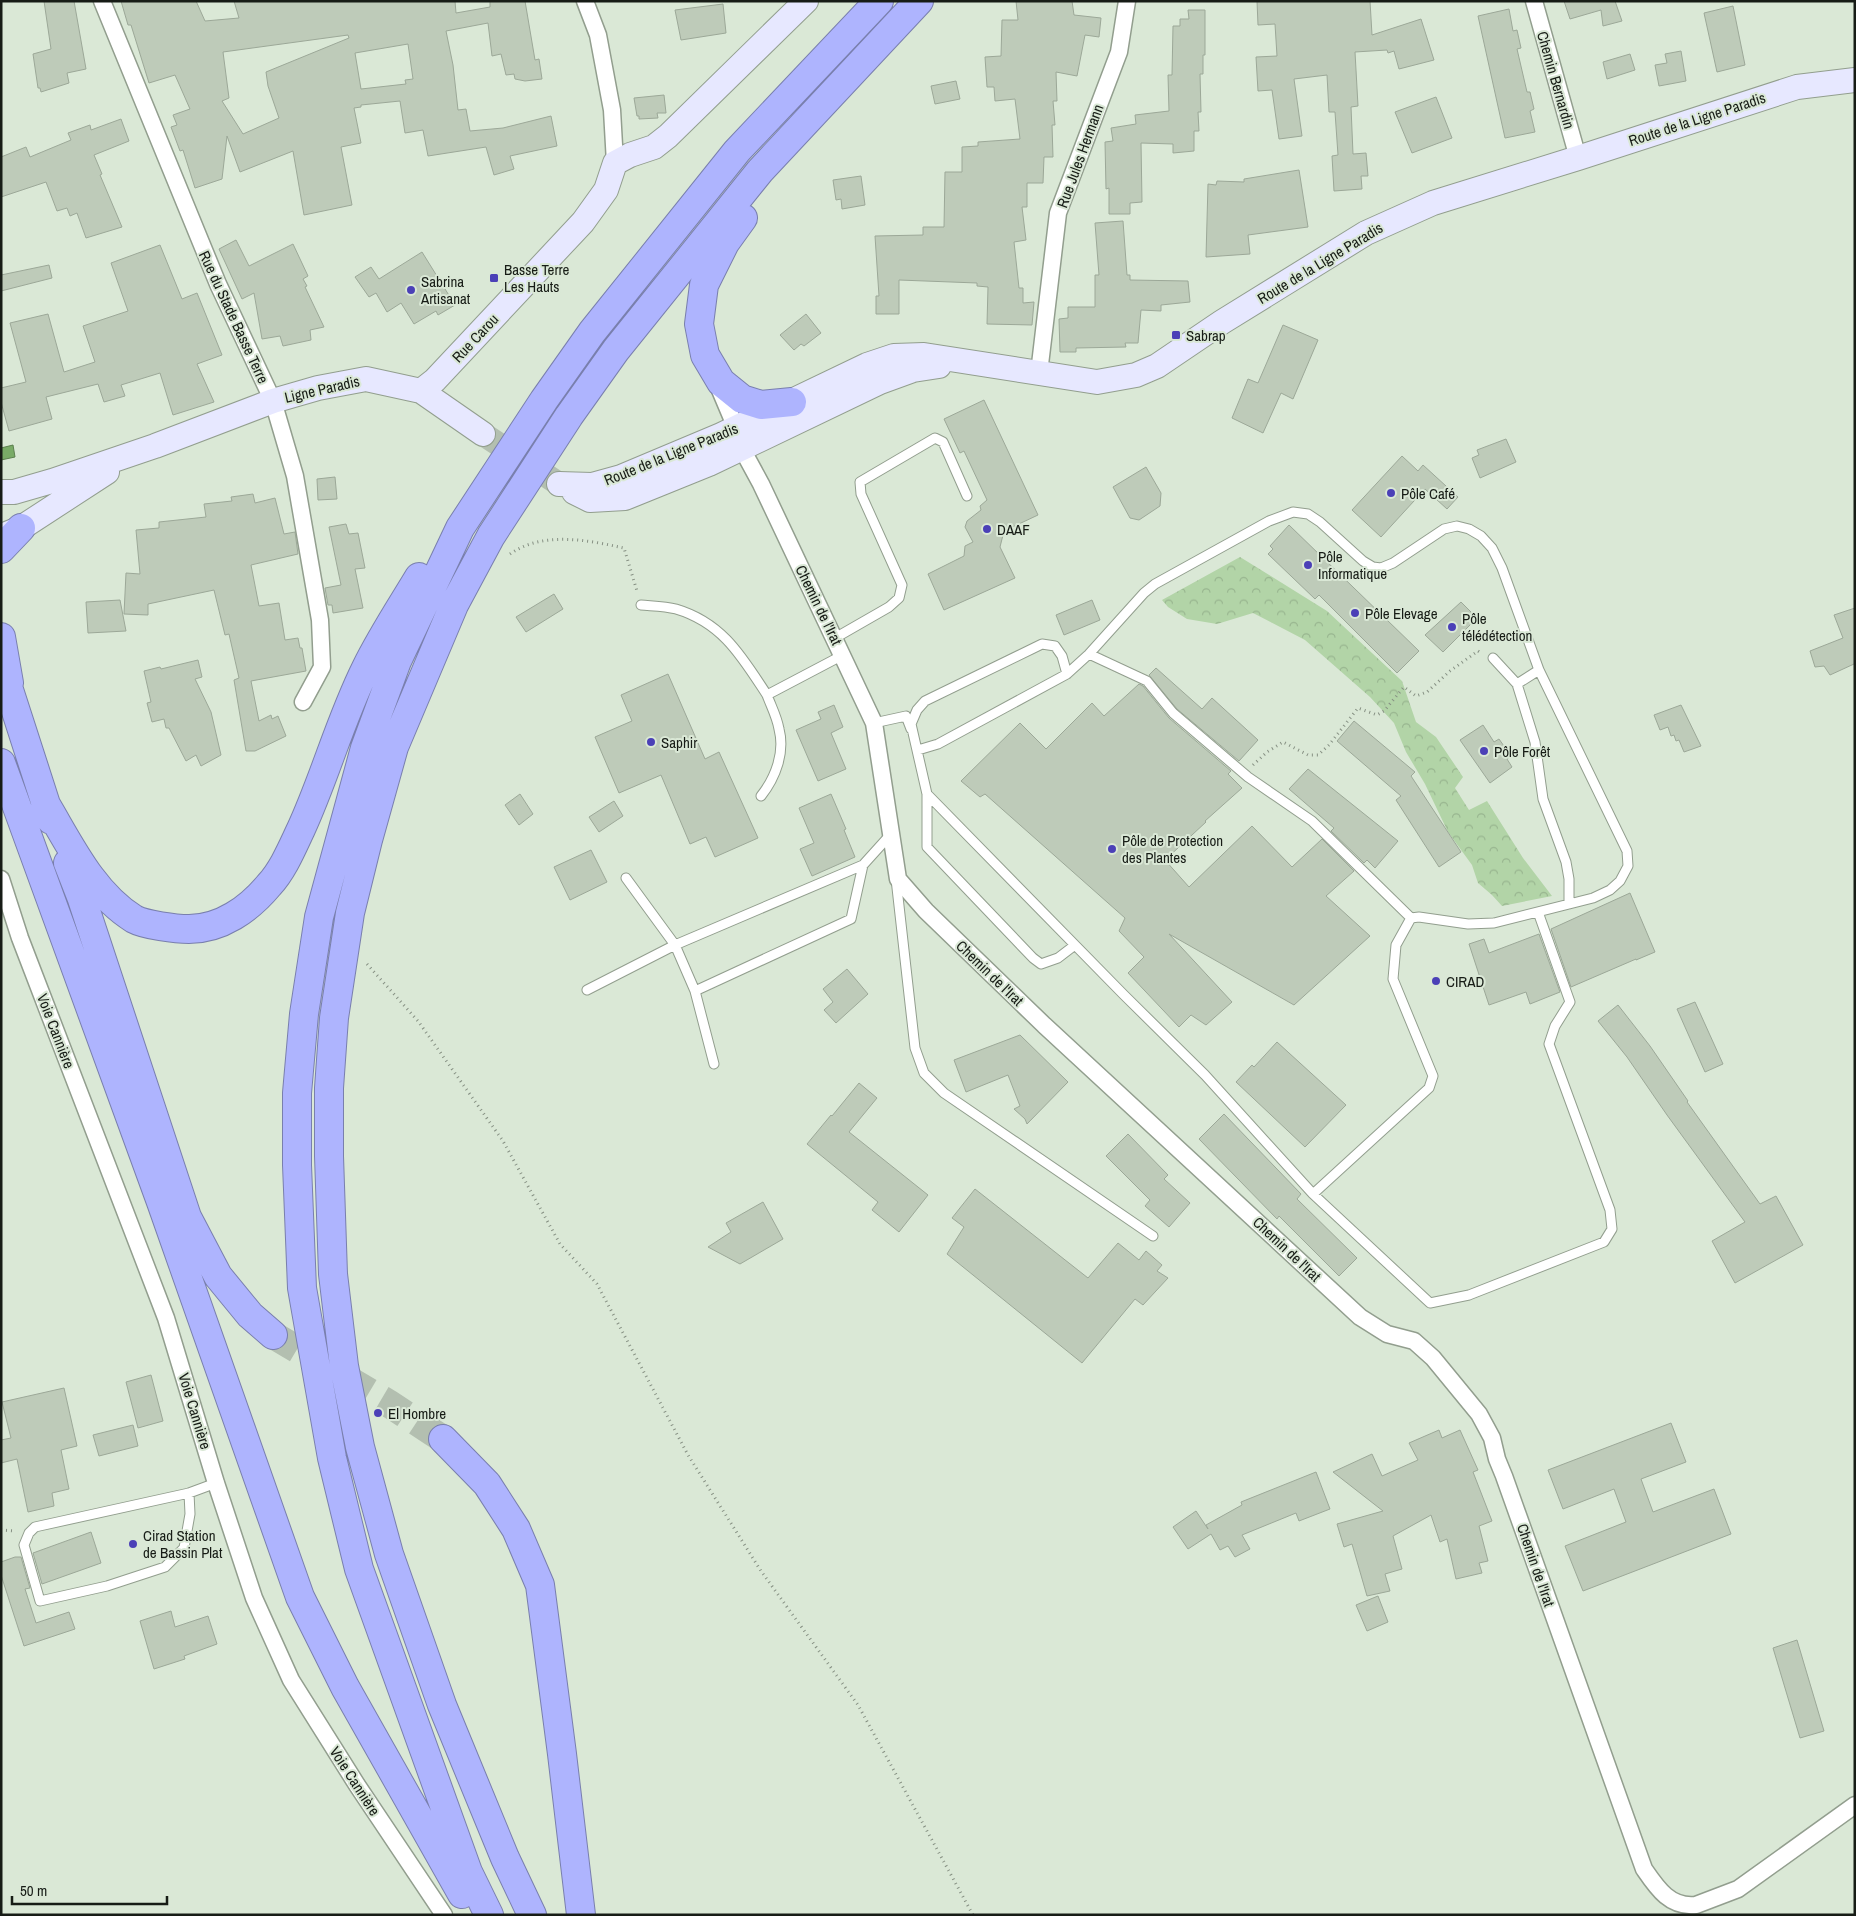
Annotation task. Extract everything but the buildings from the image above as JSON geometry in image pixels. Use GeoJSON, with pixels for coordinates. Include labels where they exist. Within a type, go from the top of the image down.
{"type":"FeatureCollection","features":[{"type":"Feature","properties":{"kind":"highway"},"geometry":{"type":"LineString","coordinates":[[489,1915],[468,1872],[359,1569],[332,1458],[302,1288],[297,1165],[297,1093],[304,1014],[319,917],[365,748],[397,662],[460,528],[544,400],[592,332],[737,151],[880,1]]}},
{"type":"Feature","properties":{"kind":"highway"},"geometry":{"type":"LineString","coordinates":[[532,1915],[505,1858],[442,1705],[389,1554],[360,1447],[344,1366],[333,1274],[329,1088],[334,1018],[350,913],[394,747],[454,605],[492,536],[569,416],[616,350],[760,171],[918,1]]}},
{"type":"Feature","properties":{"kind":"highway"},"geometry":{"type":"LineString","coordinates":[[792,402],[761,405],[742,399],[721,382],[705,355],[699,324],[704,285],[725,243],[772,179],[930,1]]}},
{"type":"Feature","properties":{"kind":"highway"},"geometry":{"type":"LineString","coordinates":[[45,803],[92,881],[110,900],[135,920],[174,929],[197,929],[218,924],[245,910],[270,884],[291,850],[316,797],[344,720],[366,668],[433,553],[514,438],[544,400]]}},
{"type":"Feature","properties":{"kind":"highway"},"geometry":{"type":"LineString","coordinates":[[1,549],[11,532]]}},
{"type":"Feature","properties":{"kind":"highway"},"geometry":{"type":"LineString","coordinates":[[1,637],[6,677],[45,803],[82,899],[187,1217],[218,1276],[250,1315],[273,1335]]}},
{"type":"Feature","properties":{"kind":"highway"},"geometry":{"type":"LineString","coordinates":[[1,763],[154,1183],[300,1597],[345,1687],[474,1915]]}},
{"type":"Feature","properties":{"kind":"highway"},"geometry":{"type":"LineString","coordinates":[[442,1439],[487,1484],[512,1521],[540,1585],[581,1915]]}},
{"type":"Feature","properties":{"kind":"main road"},"geometry":{"type":"LineString","coordinates":[[615,164],[630,155],[654,147],[668,136],[806,1]]}},
{"type":"Feature","properties":{"kind":"main road","name":"Route de la Ligne Paradis"},"geometry":{"type":"LineString","coordinates":[[965,361],[913,370],[739,438],[621,477],[592,485],[559,484],[590,500],[625,498],[659,486],[739,438],[792,402],[867,365],[894,356],[924,355],[965,361],[1097,382],[1136,374],[1150,369],[1366,233],[1433,203],[1797,87],[1855,80]]}},
{"type":"Feature","properties":{"kind":"main road","name":"Rue Carou"},"geometry":{"type":"LineString","coordinates":[[421,391],[435,380],[583,222],[606,190],[615,164]]}},
{"type":"Feature","properties":{"kind":"main road"},"geometry":{"type":"LineString","coordinates":[[739,438],[830,394],[867,365]]}},
{"type":"Feature","properties":{"kind":"main road","name":"Ligne Paradis"},"geometry":{"type":"LineString","coordinates":[[8,492],[52,481],[155,446],[273,401],[318,388],[366,379],[421,391],[483,434]]}},
{"type":"Feature","properties":{"kind":"main road","name":"Ligne Paradis"},"geometry":{"type":"LineString","coordinates":[[11,532],[92,481],[155,446]]}},
{"type":"Feature","properties":{"kind":"street","name":"Rue du Stade Basse Terre"},"geometry":{"type":"LineString","coordinates":[[102,1],[218,284],[273,401],[295,476],[320,620],[322,667],[303,702]]}},
{"type":"Feature","properties":{"kind":"street"},"geometry":{"type":"LineString","coordinates":[[584,1],[598,35],[612,110],[615,164]]}},
{"type":"Feature","properties":{"kind":"street","name":"Rue Jules Hermann"},"geometry":{"type":"LineString","coordinates":[[1039,373],[1058,213],[1119,52],[1127,1]]}},
{"type":"Feature","properties":{"kind":"street","name":"Chemin Bernardin"},"geometry":{"type":"LineString","coordinates":[[1534,1],[1578,158]]}},
{"type":"Feature","properties":{"kind":"street","name":"Chemin de l'Irat"},"geometry":{"type":"LineString","coordinates":[[705,355],[739,438],[874,723],[898,879],[926,911],[1044,1025],[1360,1317],[1387,1334],[1414,1341],[1433,1358],[1479,1414],[1492,1438],[1497,1459],[1644,1870],[1662,1894],[1674,1902],[1689,1906],[1738,1889],[1855,1805]]}},
{"type":"Feature","properties":{"kind":"street","name":"Voie Cannière"},"geometry":{"type":"LineString","coordinates":[[1,879],[20,938],[166,1318],[216,1484],[254,1598],[291,1680],[357,1785],[444,1915]]}},
{"type":"Feature","properties":{"kind":"lane"},"geometry":{"type":"LineString","coordinates":[[835,638],[889,607],[899,598],[902,585],[861,494],[860,482],[935,438],[943,442],[967,496]]}},
{"type":"Feature","properties":{"kind":"lane"},"geometry":{"type":"LineString","coordinates":[[918,750],[938,744],[1067,674],[1089,654],[1144,593],[1156,584],[1270,522],[1293,512],[1308,514],[1320,522],[1363,562],[1372,567],[1382,568],[1393,564],[1444,529],[1457,526],[1469,529],[1481,536],[1492,548],[1502,568],[1539,670],[1627,851],[1628,866],[1620,881],[1610,890],[1593,898],[1494,923],[1476,924],[1418,917],[1411,918]]}},
{"type":"Feature","properties":{"kind":"lane"},"geometry":{"type":"LineString","coordinates":[[641,605],[674,608],[701,618],[720,632],[740,654],[768,695],[780,730],[780,759],[772,782],[762,796]]}},
{"type":"Feature","properties":{"kind":"lane"},"geometry":{"type":"LineString","coordinates":[[1067,674],[1062,656],[1055,646],[1042,644],[926,701],[917,710],[911,724],[927,794],[926,847],[1041,964],[1058,958],[1075,945]]}},
{"type":"Feature","properties":{"kind":"lane"},"geometry":{"type":"LineString","coordinates":[[1089,654],[1147,681],[1173,713],[1248,777],[1312,821],[1411,918]]}},
{"type":"Feature","properties":{"kind":"lane"},"geometry":{"type":"LineString","coordinates":[[768,695],[843,655]]}},
{"type":"Feature","properties":{"kind":"lane"},"geometry":{"type":"LineString","coordinates":[[1493,658],[1518,684],[1534,742],[1543,799],[1566,862],[1569,879],[1569,904]]}},
{"type":"Feature","properties":{"kind":"lane"},"geometry":{"type":"LineString","coordinates":[[1518,684],[1539,670]]}},
{"type":"Feature","properties":{"kind":"lane"},"geometry":{"type":"LineString","coordinates":[[874,723],[906,716],[918,750]]}},
{"type":"Feature","properties":{"kind":"lane"},"geometry":{"type":"LineString","coordinates":[[927,794],[1205,1075],[1313,1194],[1430,1303],[1470,1294],[1604,1242],[1612,1229],[1610,1210],[1549,1044],[1556,1026],[1570,1002],[1538,912]]}},
{"type":"Feature","properties":{"kind":"lane"},"geometry":{"type":"LineString","coordinates":[[587,990],[675,945],[863,865],[891,834]]}},
{"type":"Feature","properties":{"kind":"lane"},"geometry":{"type":"LineString","coordinates":[[891,834],[915,1048],[924,1073],[944,1093],[1153,1236]]}},
{"type":"Feature","properties":{"kind":"lane"},"geometry":{"type":"LineString","coordinates":[[695,991],[851,919],[863,865]]}},
{"type":"Feature","properties":{"kind":"lane"},"geometry":{"type":"LineString","coordinates":[[626,878],[675,945],[695,991],[714,1064]]}},
{"type":"Feature","properties":{"kind":"lane"},"geometry":{"type":"LineString","coordinates":[[1313,1194],[1429,1088],[1433,1076],[1393,979],[1396,945],[1411,918]]}},
{"type":"Feature","properties":{"kind":"lane"},"geometry":{"type":"LineString","coordinates":[[189,1493],[190,1514],[184,1548],[165,1567],[107,1586],[40,1601],[24,1545],[29,1533],[35,1527],[189,1493],[216,1484]]}},
{"type":"Feature","properties":{"kind":"path"},"geometry":{"type":"LineString","coordinates":[[505,561],[511,553],[541,540],[586,540],[624,548],[641,605]]}},
{"type":"Feature","properties":{"kind":"path"},"geometry":{"type":"LineString","coordinates":[[1248,777],[1251,767],[1267,752],[1283,742],[1308,755],[1318,755],[1358,708],[1377,715],[1384,711],[1404,687],[1416,696],[1427,692],[1450,671],[1478,651],[1493,658]]}},
{"type":"Feature","properties":{"kind":"path"},"geometry":{"type":"LineString","coordinates":[[367,957],[367,966],[418,1020],[503,1141],[560,1244],[598,1284],[688,1455],[761,1571],[858,1705],[973,1915]]}},
{"type":"Feature","properties":{"kind":"green space"},"geometry":{"type":"Polygon","coordinates":[[[1240,557],[1327,611],[1402,681],[1416,722],[1436,737],[1463,777],[1455,788],[1469,810],[1487,801],[1523,858],[1552,896],[1502,906],[1478,883],[1472,865],[1448,832],[1425,784],[1406,752],[1394,723],[1370,697],[1305,640],[1253,613],[1217,624],[1187,619],[1168,607],[1162,600],[1240,557]]]}},
{"type":"Feature","properties":{"kind":"shaded area"},"geometry":{"type":"Polygon","coordinates":[[[13,445],[15,457],[1,460],[1,448],[13,445]]]}},
{"type":"Feature","properties":{"kind":"tunnel"},"geometry":{"type":"LineString","coordinates":[[483,434],[559,484]]}},
{"type":"Feature","properties":{"kind":"tunnel"},"geometry":{"type":"LineString","coordinates":[[273,1335],[388,1403],[443,1439]]}},
{"type":"Feature","properties":{"kind":"place","name":"Basse Terre Les Hauts"},"geometry":{"type":"Point","coordinates":[494,278]}},
{"type":"Feature","properties":{"kind":"place","name":"Sabrina Artisanat"},"geometry":{"type":"Point","coordinates":[411,290]}},
{"type":"Feature","properties":{"kind":"place","name":"Sabrap"},"geometry":{"type":"Point","coordinates":[1176,335]}},
{"type":"Feature","properties":{"kind":"place","name":"Pôle Café"},"geometry":{"type":"Point","coordinates":[1391,493]}},
{"type":"Feature","properties":{"kind":"place","name":"DAAF"},"geometry":{"type":"Point","coordinates":[987,529]}},
{"type":"Feature","properties":{"kind":"place","name":"Pôle Informatique"},"geometry":{"type":"Point","coordinates":[1308,565]}},
{"type":"Feature","properties":{"kind":"place","name":"Pôle Elevage"},"geometry":{"type":"Point","coordinates":[1355,613]}},
{"type":"Feature","properties":{"kind":"place","name":"Pôle télédétection"},"geometry":{"type":"Point","coordinates":[1452,627]}},
{"type":"Feature","properties":{"kind":"place","name":"Saphir"},"geometry":{"type":"Point","coordinates":[651,742]}},
{"type":"Feature","properties":{"kind":"place","name":"Pôle Forêt"},"geometry":{"type":"Point","coordinates":[1484,751]}},
{"type":"Feature","properties":{"kind":"place","name":"Pôle de Protection des Plantes"},"geometry":{"type":"Point","coordinates":[1112,849]}},
{"type":"Feature","properties":{"kind":"place","name":"CIRAD"},"geometry":{"type":"Point","coordinates":[1436,981]}},
{"type":"Feature","properties":{"kind":"place","name":"El Hombre"},"geometry":{"type":"Point","coordinates":[378,1413]}},
{"type":"Feature","properties":{"kind":"place","name":"Cirad Station de Bassin Plat"},"geometry":{"type":"Point","coordinates":[133,1544]}}]}
